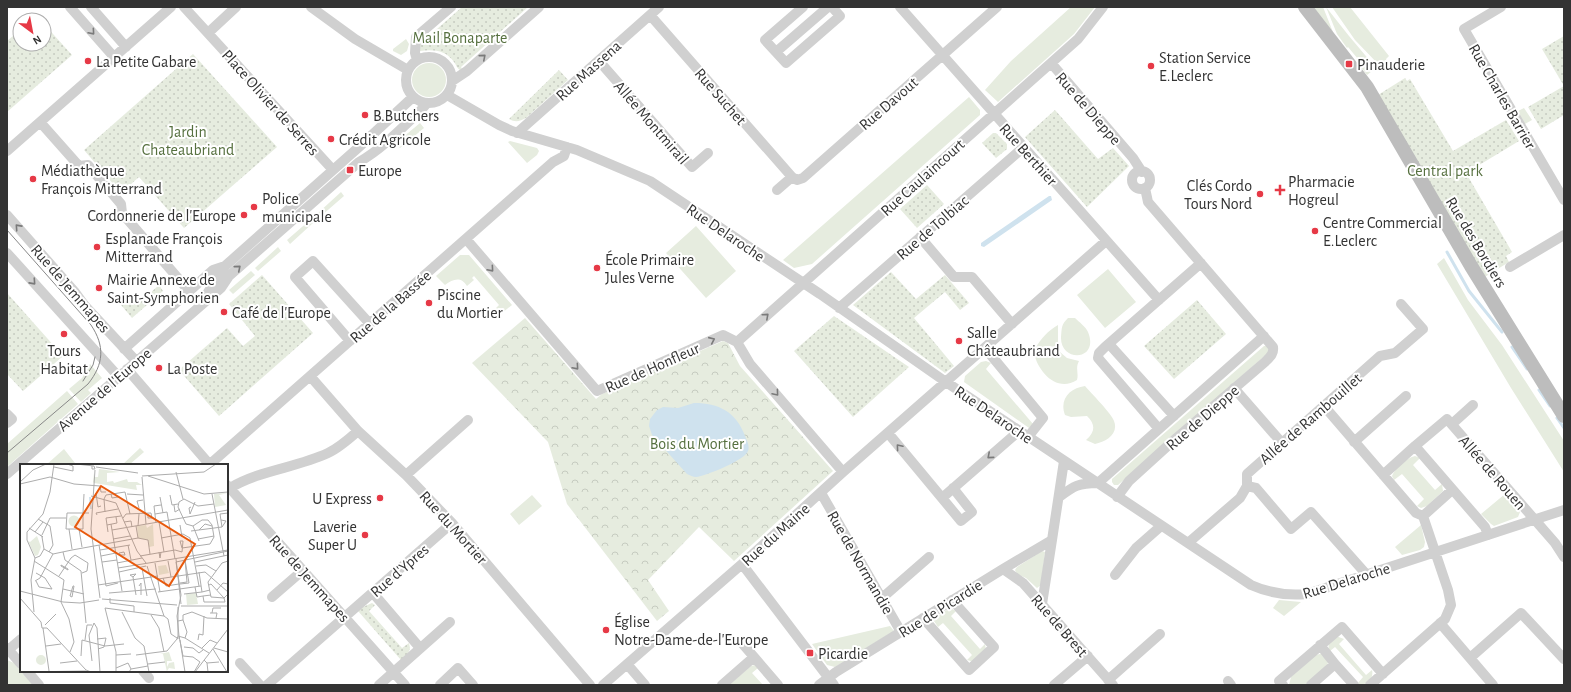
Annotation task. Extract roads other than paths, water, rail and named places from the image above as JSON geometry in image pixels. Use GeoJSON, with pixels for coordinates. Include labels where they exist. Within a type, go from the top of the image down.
{"type":"FeatureCollection","features":[{"type":"Feature","properties":{"kind":"street"},"geometry":{"type":"LineString","coordinates":[[70,7],[114,57]]}},
{"type":"Feature","properties":{"kind":"street"},"geometry":{"type":"LineString","coordinates":[[91,7],[126,46]]}},
{"type":"Feature","properties":{"kind":"street"},"geometry":{"type":"LineString","coordinates":[[7,151],[171,7]]}},
{"type":"Feature","properties":{"kind":"street","name":"Place Olivier de Serres"},"geometry":{"type":"LineString","coordinates":[[184,7],[333,170]]}},
{"type":"Feature","properties":{"kind":"street"},"geometry":{"type":"LineString","coordinates":[[208,33],[236,7]]}},
{"type":"Feature","properties":{"kind":"street"},"geometry":{"type":"LineString","coordinates":[[311,7],[355,38],[408,70]]}},
{"type":"Feature","properties":{"kind":"street"},"geometry":{"type":"LineString","coordinates":[[417,60],[415,53],[416,38],[451,7]]}},
{"type":"Feature","properties":{"kind":"street"},"geometry":{"type":"LineString","coordinates":[[452,81],[467,71],[539,7]]}},
{"type":"Feature","properties":{"kind":"street","name":"Rue Massena"},"geometry":{"type":"LineString","coordinates":[[517,133],[659,7]]}},
{"type":"Feature","properties":{"kind":"street"},"geometry":{"type":"LineString","coordinates":[[803,7],[765,40],[786,63],[840,16],[832,7]]}},
{"type":"Feature","properties":{"kind":"street"},"geometry":{"type":"LineString","coordinates":[[776,52],[828,7]]}},
{"type":"Feature","properties":{"kind":"street","name":"Rue Berthier"},"geometry":{"type":"LineString","coordinates":[[900,7],[1158,300]]}},
{"type":"Feature","properties":{"kind":"street","name":"Rue Davout"},"geometry":{"type":"LineString","coordinates":[[777,190],[792,177],[797,180],[803,178],[997,7]]}},
{"type":"Feature","properties":{"kind":"street","name":"Rue Caulaincourt"},"geometry":{"type":"LineString","coordinates":[[736,342],[1078,39],[1102,7]]}},
{"type":"Feature","properties":{"kind":"street","name":"Rue des Bordiers"},"geometry":{"type":"LineString","coordinates":[[1305,7],[1367,87],[1471,266],[1564,416]]}},
{"type":"Feature","properties":{"kind":"street","name":"Rue Charles Barrier"},"geometry":{"type":"LineString","coordinates":[[1502,7],[1464,29],[1564,200]]}},
{"type":"Feature","properties":{"kind":"street","name":"Rue Suchet"},"geometry":{"type":"LineString","coordinates":[[650,15],[792,177]]}},
{"type":"Feature","properties":{"kind":"street"},"geometry":{"type":"LineString","coordinates":[[430,56],[438,58],[449,67],[452,74],[452,81],[447,95],[434,102],[427,103],[419,101],[408,91],[406,77],[408,70],[417,60],[430,56]]}},
{"type":"Feature","properties":{"kind":"street","name":"Allée Montmirail"},"geometry":{"type":"LineString","coordinates":[[599,61],[692,168],[708,153]]}},
{"type":"Feature","properties":{"kind":"street","name":"Rue de Dieppe"},"geometry":{"type":"LineString","coordinates":[[1051,63],[1133,158],[1142,172],[1147,174],[1150,179],[1149,184],[1145,188],[1148,202],[1264,336],[1273,347],[1274,351],[1271,356],[1146,466],[1117,496]]}},
{"type":"Feature","properties":{"kind":"street","name":"Rue Delaroche"},"geometry":{"type":"LineString","coordinates":[[447,95],[499,126],[517,133],[567,147],[619,167],[650,181],[1161,526],[1251,585],[1272,593],[1296,595],[1307,594],[1564,510]]}},
{"type":"Feature","properties":{"kind":"street","name":"Avenue de l'Europe"},"geometry":{"type":"LineString","coordinates":[[200,305],[225,266],[333,170],[413,96]]}},
{"type":"Feature","properties":{"kind":"street","name":"Avenue de l'Europe"},"geometry":{"type":"LineString","coordinates":[[7,474],[221,288],[229,276],[359,162],[368,157],[427,103]]}},
{"type":"Feature","properties":{"kind":"street"},"geometry":{"type":"LineString","coordinates":[[40,122],[79,166],[88,165],[121,204],[122,212],[189,291]]}},
{"type":"Feature","properties":{"kind":"street","name":"Rue de la Bassée"},"geometry":{"type":"LineString","coordinates":[[211,464],[553,162],[564,156],[567,147]]}},
{"type":"Feature","properties":{"kind":"street","name":"Rue de Tolbiac"},"geometry":{"type":"LineString","coordinates":[[840,308],[1024,147]]}},
{"type":"Feature","properties":{"kind":"street","name":"Rue de Jemmapes"},"geometry":{"type":"LineString","coordinates":[[7,215],[74,291],[85,306],[136,361]]}},
{"type":"Feature","properties":{"kind":"street"},"geometry":{"type":"LineString","coordinates":[[1510,267],[1564,235]]}},
{"type":"Feature","properties":{"kind":"street"},"geometry":{"type":"LineString","coordinates":[[920,238],[954,277],[972,277],[1012,324]]}},
{"type":"Feature","properties":{"kind":"street","name":"Rue de Honfleur"},"geometry":{"type":"LineString","coordinates":[[466,239],[597,391],[723,335],[736,342]]}},
{"type":"Feature","properties":{"kind":"street","name":"Rue du Maine"},"geometry":{"type":"LineString","coordinates":[[603,685],[742,564],[843,472],[888,434],[1106,240]]}},
{"type":"Feature","properties":{"kind":"street","name":"Rue de Jemmapes"},"geometry":{"type":"LineString","coordinates":[[7,253],[118,376]]}},
{"type":"Feature","properties":{"kind":"street"},"geometry":{"type":"LineString","coordinates":[[350,341],[295,277],[313,261],[370,324]]}},
{"type":"Feature","properties":{"kind":"street"},"geometry":{"type":"LineString","coordinates":[[1159,429],[1098,358],[1100,353],[1109,344],[1201,263]]}},
{"type":"Feature","properties":{"kind":"street","name":"Avenue de l'Europe"},"geometry":{"type":"LineString","coordinates":[[124,348],[213,270],[225,266]]}},
{"type":"Feature","properties":{"kind":"street","name":"Allée de Rambouillet"},"geometry":{"type":"LineString","coordinates":[[1188,543],[1240,498],[1247,486],[1247,474],[1380,356],[1394,353],[1423,329],[1401,304]]}},
{"type":"Feature","properties":{"kind":"street","name":"Rue de Dieppe"},"geometry":{"type":"LineString","coordinates":[[1098,483],[1264,336]]}},
{"type":"Feature","properties":{"kind":"street"},"geometry":{"type":"LineString","coordinates":[[736,342],[750,364],[843,472]]}},
{"type":"Feature","properties":{"kind":"street"},"geometry":{"type":"LineString","coordinates":[[1109,344],[1174,416]]}},
{"type":"Feature","properties":{"kind":"street"},"geometry":{"type":"LineString","coordinates":[[985,348],[1043,418],[1028,437]]}},
{"type":"Feature","properties":{"kind":"street"},"geometry":{"type":"LineString","coordinates":[[127,369],[209,464]]}},
{"type":"Feature","properties":{"kind":"street","name":"Rue du Mortier"},"geometry":{"type":"LineString","coordinates":[[310,376],[358,431],[406,475],[452,523],[590,685]]}},
{"type":"Feature","properties":{"kind":"street"},"geometry":{"type":"LineString","coordinates":[[1234,388],[1282,443]]}},
{"type":"Feature","properties":{"kind":"street"},"geometry":{"type":"LineString","coordinates":[[1354,442],[1406,396]]}},
{"type":"Feature","properties":{"kind":"street","name":"Allée de Rouen"},"geometry":{"type":"LineString","coordinates":[[1452,424],[1473,405]]}},
{"type":"Feature","properties":{"kind":"street"},"geometry":{"type":"LineString","coordinates":[[1324,406],[1416,513],[1423,516],[1448,590],[1451,605],[1445,619],[1440,624],[1370,685]]}},
{"type":"Feature","properties":{"kind":"street"},"geometry":{"type":"LineString","coordinates":[[7,414],[12,419],[7,423]]}},
{"type":"Feature","properties":{"kind":"street","name":"Allée de Rouen"},"geometry":{"type":"LineString","coordinates":[[1415,446],[1447,418],[1555,543],[1564,558]]}},
{"type":"Feature","properties":{"kind":"street"},"geometry":{"type":"LineString","coordinates":[[406,475],[468,420]]}},
{"type":"Feature","properties":{"kind":"street"},"geometry":{"type":"LineString","coordinates":[[228,487],[250,478],[305,463],[330,453],[358,431]]}},
{"type":"Feature","properties":{"kind":"street"},"geometry":{"type":"LineString","coordinates":[[942,498],[1019,431]]}},
{"type":"Feature","properties":{"kind":"street"},"geometry":{"type":"LineString","coordinates":[[888,434],[961,521],[972,512],[953,488]]}},
{"type":"Feature","properties":{"kind":"street"},"geometry":{"type":"LineString","coordinates":[[1383,475],[1415,446],[1485,527],[1488,535]]}},
{"type":"Feature","properties":{"kind":"street"},"geometry":{"type":"LineString","coordinates":[[1042,604],[1064,461]]}},
{"type":"Feature","properties":{"kind":"street"},"geometry":{"type":"LineString","coordinates":[[1059,497],[1075,486],[1084,483],[1098,483]]}},
{"type":"Feature","properties":{"kind":"street"},"geometry":{"type":"LineString","coordinates":[[1247,486],[1256,488],[1291,529],[1311,512],[1367,575]]}},
{"type":"Feature","properties":{"kind":"street","name":"Rue de Jemmapes"},"geometry":{"type":"LineString","coordinates":[[228,487],[405,685]]}},
{"type":"Feature","properties":{"kind":"street"},"geometry":{"type":"LineString","coordinates":[[1423,516],[1452,490]]}},
{"type":"Feature","properties":{"kind":"street","name":"Rue de Normandie"},"geometry":{"type":"LineString","coordinates":[[821,493],[901,632]]}},
{"type":"Feature","properties":{"kind":"street","name":"Rue d'Ypres"},"geometry":{"type":"LineString","coordinates":[[267,685],[452,523]]}},
{"type":"Feature","properties":{"kind":"street"},"geometry":{"type":"LineString","coordinates":[[1115,575],[1136,548],[1161,526]]}},
{"type":"Feature","properties":{"kind":"street","name":"Rue de Picardie"},"geometry":{"type":"LineString","coordinates":[[818,685],[831,681],[901,632],[1052,540]]}},
{"type":"Feature","properties":{"kind":"street"},"geometry":{"type":"LineString","coordinates":[[882,598],[930,557]]}},
{"type":"Feature","properties":{"kind":"street"},"geometry":{"type":"LineString","coordinates":[[742,564],[831,681]]}},
{"type":"Feature","properties":{"kind":"street","name":"Rue de Brest"},"geometry":{"type":"LineString","coordinates":[[1003,569],[1023,583],[1110,682]]}},
{"type":"Feature","properties":{"kind":"street"},"geometry":{"type":"LineString","coordinates":[[272,597],[302,570]]}},
{"type":"Feature","properties":{"kind":"street"},"geometry":{"type":"LineString","coordinates":[[373,593],[420,648]]}},
{"type":"Feature","properties":{"kind":"street"},"geometry":{"type":"LineString","coordinates":[[923,618],[969,670],[994,647],[952,600]]}},
{"type":"Feature","properties":{"kind":"street"},"geometry":{"type":"LineString","coordinates":[[1470,658],[1521,612],[1564,659]]}},
{"type":"Feature","properties":{"kind":"street"},"geometry":{"type":"LineString","coordinates":[[379,685],[450,622]]}},
{"type":"Feature","properties":{"kind":"street"},"geometry":{"type":"LineString","coordinates":[[1440,624],[1493,685]]}},
{"type":"Feature","properties":{"kind":"street"},"geometry":{"type":"LineString","coordinates":[[1283,685],[1279,681],[1342,627],[1383,674]]}},
{"type":"Feature","properties":{"kind":"street"},"geometry":{"type":"LineString","coordinates":[[1110,682],[1160,634]]}},
{"type":"Feature","properties":{"kind":"street"},"geometry":{"type":"LineString","coordinates":[[20,640],[8,650],[20,663]]}},
{"type":"Feature","properties":{"kind":"street"},"geometry":{"type":"LineString","coordinates":[[741,642],[778,685]]}},
{"type":"Feature","properties":{"kind":"street"},"geometry":{"type":"LineString","coordinates":[[1320,646],[1354,685]]}},
{"type":"Feature","properties":{"kind":"street"},"geometry":{"type":"LineString","coordinates":[[1054,685],[1088,656]]}},
{"type":"Feature","properties":{"kind":"street"},"geometry":{"type":"LineString","coordinates":[[722,685],[754,657]]}},
{"type":"Feature","properties":{"kind":"street"},"geometry":{"type":"LineString","coordinates":[[240,663],[260,685]]}},
{"type":"Feature","properties":{"kind":"street"},"geometry":{"type":"LineString","coordinates":[[627,664],[645,685]]}},
{"type":"Feature","properties":{"kind":"street"},"geometry":{"type":"LineString","coordinates":[[1311,685],[1335,664]]}},
{"type":"Feature","properties":{"kind":"street"},"geometry":{"type":"LineString","coordinates":[[440,685],[458,668],[473,685]]}},
{"type":"Feature","properties":{"kind":"street"},"geometry":{"type":"LineString","coordinates":[[28,672],[39,685]]}},
{"type":"Feature","properties":{"kind":"water"},"geometry":{"type":"Polygon","coordinates":[[[1051,196],[1052,200],[984,247],[981,246],[981,243],[1051,196]]]}},
{"type":"Feature","properties":{"kind":"water"},"geometry":{"type":"Polygon","coordinates":[[[694,403],[703,403],[726,410],[737,421],[749,447],[745,455],[733,463],[716,471],[696,477],[687,474],[652,435],[649,426],[650,419],[657,410],[663,407],[678,408],[694,403]]]}},
{"type":"Feature","properties":{"kind":"waterway"},"geometry":{"type":"LineString","coordinates":[[1447,252],[1469,291],[1502,332]]}},
{"type":"Feature","properties":{"kind":"waterway"},"geometry":{"type":"LineString","coordinates":[[1512,347],[1527,369]]}},
{"type":"Feature","properties":{"kind":"waterway"},"geometry":{"type":"LineString","coordinates":[[1539,390],[1550,406]]}},
{"type":"Feature","properties":{"kind":"waterway"},"geometry":{"type":"LineString","coordinates":[[1557,418],[1564,428]]}},
{"type":"Feature","properties":{"kind":"tram line"},"geometry":{"type":"LineString","coordinates":[[7,230],[91,325],[99,340],[101,355],[97,369],[88,384],[7,453]]}},
{"type":"Feature","properties":{"kind":"tram line"},"geometry":{"type":"LineString","coordinates":[[83,381],[93,365],[95,357]]}},
{"type":"Feature","properties":{"kind":"place","name":"La Petite Gabare"},"geometry":{"type":"Point","coordinates":[88,61]}},
{"type":"Feature","properties":{"kind":"place","name":"Pinauderie"},"geometry":{"type":"Point","coordinates":[1349,64]}},
{"type":"Feature","properties":{"kind":"place","name":"Station Service E.Leclerc"},"geometry":{"type":"Point","coordinates":[1151,66]}},
{"type":"Feature","properties":{"kind":"place","name":"B.Butchers"},"geometry":{"type":"Point","coordinates":[365,115]}},
{"type":"Feature","properties":{"kind":"place","name":"Crédit Agricole"},"geometry":{"type":"Point","coordinates":[331,139]}},
{"type":"Feature","properties":{"kind":"place","name":"Europe"},"geometry":{"type":"Point","coordinates":[350,170]}},
{"type":"Feature","properties":{"kind":"place","name":"Médiathèque François Mitterrand"},"geometry":{"type":"Point","coordinates":[33,179]}},
{"type":"Feature","properties":{"kind":"place","name":"Pharmacie Hogreul"},"geometry":{"type":"Point","coordinates":[1280,190]}},
{"type":"Feature","properties":{"kind":"place","name":"Clés Cordo Tours Nord"},"geometry":{"type":"Point","coordinates":[1260,194]}},
{"type":"Feature","properties":{"kind":"place","name":"Police municipale"},"geometry":{"type":"Point","coordinates":[254,207]}},
{"type":"Feature","properties":{"kind":"place","name":"Cordonnerie de l'Europe"},"geometry":{"type":"Point","coordinates":[244,215]}},
{"type":"Feature","properties":{"kind":"place","name":"Centre Commercial E.Leclerc"},"geometry":{"type":"Point","coordinates":[1315,231]}},
{"type":"Feature","properties":{"kind":"place","name":"Esplanade François Mitterrand"},"geometry":{"type":"Point","coordinates":[97,247]}},
{"type":"Feature","properties":{"kind":"place","name":"École Primaire Jules Verne"},"geometry":{"type":"Point","coordinates":[597,268]}},
{"type":"Feature","properties":{"kind":"place","name":"Mairie Annexe de Saint-Symphorien"},"geometry":{"type":"Point","coordinates":[99,288]}},
{"type":"Feature","properties":{"kind":"place","name":"Piscine du Mortier"},"geometry":{"type":"Point","coordinates":[429,303]}},
{"type":"Feature","properties":{"kind":"place","name":"Café de l'Europe"},"geometry":{"type":"Point","coordinates":[224,312]}},
{"type":"Feature","properties":{"kind":"place","name":"Tours Habitat"},"geometry":{"type":"Point","coordinates":[64,334]}},
{"type":"Feature","properties":{"kind":"place","name":"Salle Châteaubriand"},"geometry":{"type":"Point","coordinates":[959,341]}},
{"type":"Feature","properties":{"kind":"place","name":"La Poste"},"geometry":{"type":"Point","coordinates":[159,368]}},
{"type":"Feature","properties":{"kind":"place","name":"U Express"},"geometry":{"type":"Point","coordinates":[380,498]}},
{"type":"Feature","properties":{"kind":"place","name":"Laverie Super U"},"geometry":{"type":"Point","coordinates":[365,535]}},
{"type":"Feature","properties":{"kind":"place","name":"Église Notre-Dame-de-l'Europe"},"geometry":{"type":"Point","coordinates":[606,630]}},
{"type":"Feature","properties":{"kind":"place","name":"Picardie"},"geometry":{"type":"Point","coordinates":[810,653]}},
{"type":"Feature","properties":{"kind":"park label","name":"Mail Bonaparte"},"geometry":{"type":"Point","coordinates":[460,37]}},
{"type":"Feature","properties":{"kind":"park label","name":"Jardin Chateaubriand"},"geometry":{"type":"Point","coordinates":[188,140]}},
{"type":"Feature","properties":{"kind":"park label","name":"Central park"},"geometry":{"type":"Point","coordinates":[1445,170]}},
{"type":"Feature","properties":{"kind":"park label","name":"Bois du Mortier"},"geometry":{"type":"Point","coordinates":[697,443]}}]}
